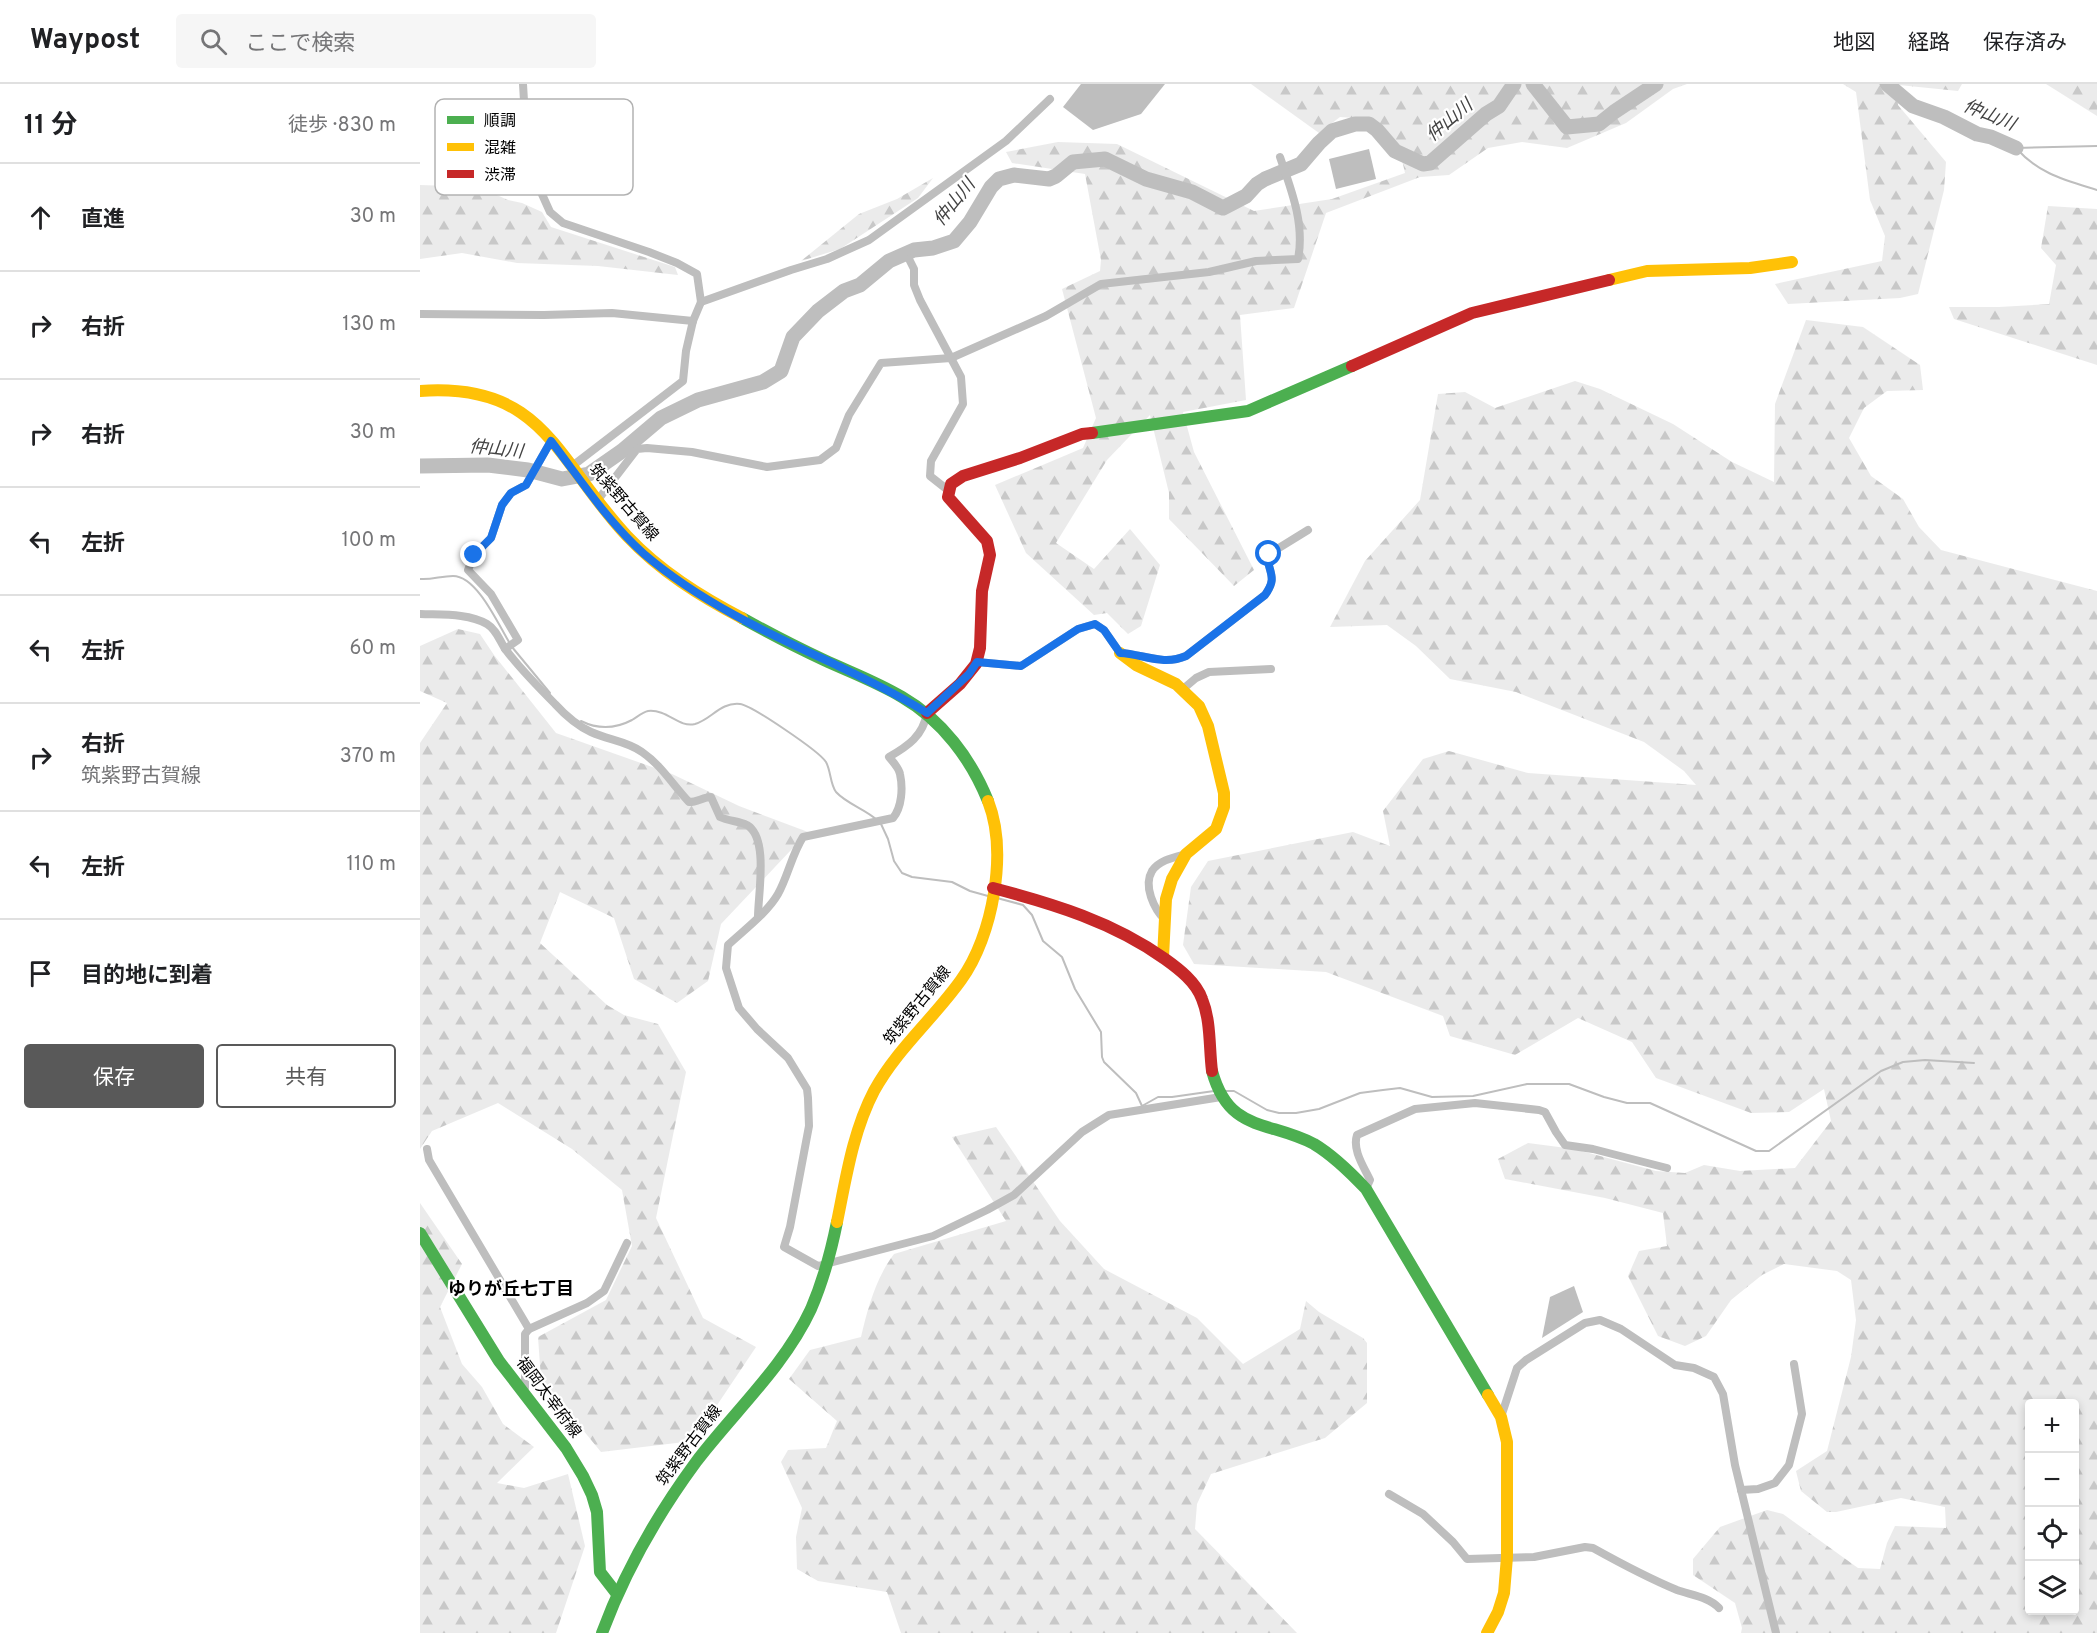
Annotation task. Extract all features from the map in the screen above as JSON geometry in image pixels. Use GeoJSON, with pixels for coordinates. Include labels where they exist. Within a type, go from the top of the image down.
{"type":"FeatureCollection","features":[{"type":"Feature","properties":{"kind":"street"},"geometry":{"type":"LineString","coordinates":[[523,84],[524,99]]}},
{"type":"Feature","properties":{"kind":"street"},"geometry":{"type":"LineString","coordinates":[[701,302],[827,259],[869,240],[1006,141],[1050,99]]}},
{"type":"Feature","properties":{"kind":"street"},"geometry":{"type":"LineString","coordinates":[[594,498],[637,449],[692,452],[767,467],[820,460],[836,448],[849,415],[881,363],[951,358],[1046,316],[1101,284],[1209,272],[1256,261],[1298,259],[1300,249],[1295,196],[1280,157]]}},
{"type":"Feature","properties":{"kind":"street"},"geometry":{"type":"LineString","coordinates":[[542,195],[550,212],[563,223],[691,269],[697,274],[701,302],[693,321],[686,351],[683,381],[574,471]]}},
{"type":"Feature","properties":{"kind":"street"},"geometry":{"type":"LineString","coordinates":[[909,259],[914,268],[914,285],[917,292],[962,377],[963,404],[931,461],[930,476],[949,491]]}},
{"type":"Feature","properties":{"kind":"street"},"geometry":{"type":"LineString","coordinates":[[1221,1097],[1109,1115],[1082,1131],[1014,1195],[933,1236],[818,1266],[783,1247],[809,1126],[807,1089],[788,1058],[757,1029],[739,1008],[726,969],[728,945],[777,896],[803,837],[893,818],[899,810],[902,791],[900,772],[889,757],[909,746],[922,730],[927,713],[969,674],[977,662],[982,583],[990,557],[989,546],[983,536],[953,506],[948,497],[951,484],[963,476],[1020,458],[1082,434],[1248,411],[1472,313],[1647,271],[1750,268],[1792,262]]}},
{"type":"Feature","properties":{"kind":"street"},"geometry":{"type":"LineString","coordinates":[[420,314],[612,313],[693,321]]}},
{"type":"Feature","properties":{"kind":"street","name":"筑紫野古賀線"},"geometry":{"type":"LineString","coordinates":[[420,391],[463,390],[490,396],[513,407],[532,420],[551,441],[594,498],[644,554],[693,591],[774,636],[904,698],[927,713],[942,728],[978,779],[993,815],[997,838],[990,910],[981,941],[964,976],[897,1058],[874,1091],[858,1127],[829,1262],[809,1312],[788,1348],[711,1444],[642,1543],[617,1594],[602,1633]]}},
{"type":"Feature","properties":{"kind":"street"},"geometry":{"type":"LineString","coordinates":[[506,650],[518,640],[491,594],[468,570],[474,555],[491,538],[502,505],[511,493],[526,485],[551,441]]}},
{"type":"Feature","properties":{"kind":"street"},"geometry":{"type":"LineString","coordinates":[[1120,653],[1174,661],[1186,656],[1265,595],[1273,584],[1267,557],[1269,554],[1308,531]]}},
{"type":"Feature","properties":{"kind":"street"},"geometry":{"type":"LineString","coordinates":[[420,614],[471,618],[493,629],[506,650],[555,705],[576,723],[591,732],[628,744],[642,752],[661,768],[675,788],[689,802],[711,797],[720,817],[745,824],[756,832],[761,873],[758,917]]}},
{"type":"Feature","properties":{"kind":"street"},"geometry":{"type":"LineString","coordinates":[[977,662],[1021,666],[1078,629],[1095,624],[1104,630],[1120,653],[1136,665],[1176,684],[1199,706],[1204,714],[1224,794],[1224,807],[1216,829],[1211,835],[1186,854],[1160,863],[1152,872],[1149,886],[1155,910],[1165,920]]}},
{"type":"Feature","properties":{"kind":"street"},"geometry":{"type":"LineString","coordinates":[[1183,689],[1196,678],[1209,672],[1271,669]]}},
{"type":"Feature","properties":{"kind":"street"},"geometry":{"type":"LineString","coordinates":[[1163,957],[1166,899],[1172,879],[1186,854]]}},
{"type":"Feature","properties":{"kind":"street"},"geometry":{"type":"LineString","coordinates":[[993,888],[1031,897],[1100,921],[1163,957],[1192,980],[1202,997],[1208,1023],[1211,1072],[1221,1097],[1237,1114],[1258,1124],[1292,1134],[1326,1151],[1343,1163],[1366,1189],[1501,1417],[1507,1442],[1507,1557],[1504,1593],[1498,1612],[1487,1633]]}},
{"type":"Feature","properties":{"kind":"street"},"geometry":{"type":"LineString","coordinates":[[1366,1189],[1370,1180],[1359,1156],[1355,1141],[1357,1135],[1415,1109],[1454,1104],[1474,1103],[1539,1110],[1545,1112],[1565,1145],[1593,1149],[1667,1168]]}},
{"type":"Feature","properties":{"kind":"street"},"geometry":{"type":"LineString","coordinates":[[427,1149],[429,1160],[529,1329]]}},
{"type":"Feature","properties":{"kind":"street","name":"福岡太宰府線"},"geometry":{"type":"LineString","coordinates":[[420,1233],[499,1361],[566,1448],[583,1476],[597,1512],[600,1572],[617,1594]]}},
{"type":"Feature","properties":{"kind":"street"},"geometry":{"type":"LineString","coordinates":[[522,1392],[525,1388],[525,1334],[529,1329],[587,1303],[604,1291],[627,1243]]}},
{"type":"Feature","properties":{"kind":"street"},"geometry":{"type":"LineString","coordinates":[[1501,1417],[1517,1368],[1585,1323],[1600,1320],[1609,1322],[1675,1365],[1694,1368],[1714,1377],[1723,1394],[1741,1490],[1776,1633]]}},
{"type":"Feature","properties":{"kind":"street"},"geometry":{"type":"LineString","coordinates":[[1741,1490],[1758,1489],[1775,1483],[1789,1466],[1802,1414],[1794,1364]]}},
{"type":"Feature","properties":{"kind":"street"},"geometry":{"type":"LineString","coordinates":[[1389,1494],[1423,1514],[1453,1542],[1467,1559],[1534,1557],[1585,1547],[1593,1548],[1677,1590],[1709,1601],[1719,1608]]}},
{"type":"Feature","properties":{"kind":"green space"},"geometry":{"type":"Polygon","coordinates":[[[1251,84],[1687,84],[1673,89],[1626,123],[1567,148],[1522,142],[1488,148],[1449,175],[1420,177],[1326,213],[1294,308],[1240,315],[1246,400],[1183,412],[1194,452],[1254,570],[1234,586],[1169,519],[1169,493],[1150,415],[1107,460],[1056,543],[1094,569],[1130,529],[1160,565],[1141,626],[1128,634],[1107,613],[1094,615],[1026,553],[995,485],[1083,448],[1096,418],[1062,289],[1100,271],[1101,260],[1085,174],[1012,163],[1006,152],[1058,142],[1117,144],[1254,211],[1332,199],[1405,173],[1400,151],[1368,119],[1340,117],[1319,133],[1251,84]]]}},
{"type":"Feature","properties":{"kind":"green space"},"geometry":{"type":"Polygon","coordinates":[[[1843,84],[1962,84],[1958,91],[1899,85],[1898,105],[1946,162],[1944,190],[1918,294],[1900,298],[1788,304],[1775,284],[1882,261],[1885,236],[1870,200],[1856,92],[1843,84]]]}},
{"type":"Feature","properties":{"kind":"green space"},"geometry":{"type":"Polygon","coordinates":[[[2046,84],[2097,84],[2097,116],[2046,84]]]}},
{"type":"Feature","properties":{"kind":"green space"},"geometry":{"type":"Polygon","coordinates":[[[933,178],[918,198],[840,249],[801,261],[859,214],[897,199],[933,178]]]}},
{"type":"Feature","properties":{"kind":"green space"},"geometry":{"type":"Polygon","coordinates":[[[420,185],[435,186],[435,195],[497,195],[522,203],[542,212],[551,227],[675,267],[678,275],[598,266],[517,263],[462,253],[420,259],[420,185]]]}},
{"type":"Feature","properties":{"kind":"green space"},"geometry":{"type":"Polygon","coordinates":[[[2048,206],[2097,209],[2097,365],[1954,319],[1949,307],[2049,304],[2056,265],[2041,248],[2048,206]]]}},
{"type":"Feature","properties":{"kind":"green space"},"geometry":{"type":"Polygon","coordinates":[[[1806,320],[1863,327],[1920,365],[1923,390],[1887,391],[1864,408],[1849,438],[1871,476],[1903,499],[1919,527],[1941,550],[2097,591],[2097,1633],[1741,1633],[1742,1628],[1735,1603],[1693,1575],[1693,1559],[1720,1527],[1767,1510],[1783,1514],[1858,1568],[1880,1569],[1887,1543],[1895,1526],[1946,1528],[1945,1507],[1901,1498],[1827,1512],[1801,1491],[1796,1471],[1827,1451],[1851,1357],[1856,1320],[1851,1280],[1837,1271],[1784,1264],[1762,1275],[1731,1300],[1706,1336],[1685,1346],[1658,1336],[1628,1276],[1639,1251],[1667,1246],[1663,1213],[1605,1198],[1505,1179],[1498,1159],[1528,1143],[1574,1149],[1656,1171],[1685,1173],[1704,1165],[1740,1171],[1795,1168],[1831,1121],[1824,1089],[1789,1112],[1751,1113],[1656,1078],[1632,1042],[1578,1018],[1515,1055],[1450,1036],[1443,1016],[1326,972],[1194,964],[1183,945],[1191,887],[1208,861],[1353,832],[1390,846],[1383,811],[1423,759],[1449,751],[1528,773],[1696,785],[1684,771],[1644,742],[1516,692],[1450,679],[1416,646],[1387,625],[1330,627],[1365,561],[1420,500],[1438,394],[1465,392],[1495,408],[1575,381],[1600,389],[1673,424],[1732,462],[1774,482],[1775,404],[1806,320]]]}},
{"type":"Feature","properties":{"kind":"green space"},"geometry":{"type":"Polygon","coordinates":[[[458,629],[480,634],[556,733],[672,774],[739,806],[808,832],[721,924],[708,981],[677,1003],[634,979],[614,918],[560,892],[540,943],[607,1005],[624,1015],[658,1024],[686,1072],[656,1218],[703,1318],[756,1347],[693,1441],[601,1452],[541,1379],[538,1337],[606,1300],[632,1246],[622,1190],[572,1149],[498,1103],[432,1131],[420,1149],[420,743],[447,703],[420,691],[420,646],[458,629]]]}},
{"type":"Feature","properties":{"kind":"green space"},"geometry":{"type":"Polygon","coordinates":[[[996,1127],[1060,1221],[1104,1269],[1197,1318],[1243,1364],[1300,1329],[1306,1301],[1319,1312],[1363,1338],[1367,1343],[1367,1403],[1325,1438],[1211,1474],[1197,1504],[1195,1529],[1297,1633],[901,1633],[887,1592],[818,1581],[797,1569],[796,1537],[802,1508],[781,1462],[788,1450],[826,1448],[837,1421],[789,1379],[810,1350],[861,1337],[873,1293],[894,1254],[1006,1221],[952,1137],[996,1127]]]}},
{"type":"Feature","properties":{"kind":"green space"},"geometry":{"type":"Polygon","coordinates":[[[420,1203],[462,1264],[440,1307],[462,1364],[482,1387],[503,1424],[534,1447],[497,1483],[524,1488],[568,1474],[585,1546],[556,1633],[420,1633],[420,1203]]]}},
{"type":"Feature","properties":{"kind":"shaded area"},"geometry":{"type":"Polygon","coordinates":[[[1081,84],[1165,84],[1141,114],[1093,130],[1063,107],[1081,84]]]}},
{"type":"Feature","properties":{"kind":"shaded area"},"geometry":{"type":"Polygon","coordinates":[[[1369,149],[1376,179],[1336,189],[1329,159],[1369,149]]]}},
{"type":"Feature","properties":{"kind":"shaded area"},"geometry":{"type":"Polygon","coordinates":[[[1574,1286],[1583,1312],[1542,1338],[1550,1297],[1574,1286]]]}},
{"type":"Feature","properties":{"kind":"waterway","name":"仲山川"},"geometry":{"type":"LineString","coordinates":[[420,466],[488,465],[528,470],[562,479],[589,474],[622,451],[661,418],[698,400],[763,382],[781,371],[793,337],[818,311],[844,291],[860,285],[889,261],[914,250],[933,248],[954,241],[999,179],[1014,175],[1049,179],[1073,162],[1105,159],[1146,179],[1192,192],[1223,208],[1246,196],[1265,179],[1301,164],[1332,131],[1355,124],[1369,124],[1395,151],[1423,164],[1430,163],[1486,114],[1499,106],[1514,84]]}},
{"type":"Feature","properties":{"kind":"waterway","name":"仲山川"},"geometry":{"type":"LineString","coordinates":[[1533,84],[1567,127],[1599,124],[1656,84]]}},
{"type":"Feature","properties":{"kind":"waterway","name":"仲山川"},"geometry":{"type":"LineString","coordinates":[[1887,84],[1913,106],[2016,148]]}},
{"type":"Feature","properties":{"kind":"waterway"},"geometry":{"type":"LineString","coordinates":[[2016,148],[2097,146]]}},
{"type":"Feature","properties":{"kind":"waterway"},"geometry":{"type":"LineString","coordinates":[[2016,148],[2043,170],[2097,190]]}},
{"type":"Feature","properties":{"kind":"waterway"},"geometry":{"type":"LineString","coordinates":[[420,579],[453,576],[462,578],[486,602],[509,642]]}},
{"type":"Feature","properties":{"kind":"waterway"},"geometry":{"type":"LineString","coordinates":[[512,647],[550,693]]}},
{"type":"Feature","properties":{"kind":"waterway"},"geometry":{"type":"LineString","coordinates":[[581,721],[594,726],[613,727],[648,711],[655,711],[689,725],[701,722],[721,708],[733,704],[747,706],[821,756],[828,766],[836,792],[877,820]]}},
{"type":"Feature","properties":{"kind":"waterway"},"geometry":{"type":"LineString","coordinates":[[881,824],[894,861],[902,873],[912,877],[952,882],[970,891],[988,896]]}},
{"type":"Feature","properties":{"kind":"waterway"},"geometry":{"type":"LineString","coordinates":[[997,898],[1023,905],[1032,915],[1043,941],[1062,957],[1075,989],[1101,1032],[1104,1062],[1136,1093],[1142,1106],[1158,1097],[1214,1091]]}},
{"type":"Feature","properties":{"kind":"waterway"},"geometry":{"type":"LineString","coordinates":[[1223,1091],[1234,1091],[1267,1110],[1296,1113],[1319,1109],[1360,1093],[1400,1088],[1432,1097],[1473,1096],[1527,1084],[1569,1084],[1627,1103],[1650,1103],[1756,1151],[1769,1151],[1881,1071],[1903,1062],[1925,1060],[1974,1063]]}},
{"type":"Feature","properties":{"kind":"traffic: fast"},"geometry":{"type":"LineString","coordinates":[[1092,433],[1248,411],[1352,366]]}},
{"type":"Feature","properties":{"kind":"traffic: fast"},"geometry":{"type":"LineString","coordinates":[[742,618],[803,650],[883,687],[916,706],[954,742],[973,770],[988,801]]}},
{"type":"Feature","properties":{"kind":"traffic: fast"},"geometry":{"type":"LineString","coordinates":[[1212,1071],[1219,1091],[1240,1115],[1252,1122],[1314,1144],[1342,1165],[1366,1189],[1488,1395]]}},
{"type":"Feature","properties":{"kind":"traffic: fast"},"geometry":{"type":"LineString","coordinates":[[602,1633],[643,1544],[668,1502],[711,1443],[773,1370],[800,1330],[819,1288],[837,1222]]}},
{"type":"Feature","properties":{"kind":"traffic: fast"},"geometry":{"type":"LineString","coordinates":[[420,1233],[499,1361],[566,1448],[583,1476],[597,1512],[600,1572],[617,1594]]}},
{"type":"Feature","properties":{"kind":"traffic: slow"},"geometry":{"type":"LineString","coordinates":[[1609,280],[1647,271],[1750,268],[1792,262]]}},
{"type":"Feature","properties":{"kind":"traffic: slow"},"geometry":{"type":"LineString","coordinates":[[420,391],[462,392],[495,399],[521,413],[563,454],[603,508],[640,549],[681,582],[742,618]]}},
{"type":"Feature","properties":{"kind":"traffic: slow"},"geometry":{"type":"LineString","coordinates":[[1120,653],[1136,665],[1176,684],[1199,706],[1208,726],[1224,793],[1224,807],[1216,829],[1186,854],[1172,879],[1166,899],[1163,957]]}},
{"type":"Feature","properties":{"kind":"traffic: slow"},"geometry":{"type":"LineString","coordinates":[[837,1222],[855,1138],[874,1091],[894,1061],[961,980],[982,941],[994,893],[997,868],[997,844],[988,801]]}},
{"type":"Feature","properties":{"kind":"traffic: slow"},"geometry":{"type":"LineString","coordinates":[[1487,1633],[1498,1612],[1504,1593],[1507,1557],[1507,1442],[1501,1417],[1488,1395]]}},
{"type":"Feature","properties":{"kind":"traffic: jam"},"geometry":{"type":"LineString","coordinates":[[1352,366],[1472,313],[1609,280]]}},
{"type":"Feature","properties":{"kind":"traffic: jam"},"geometry":{"type":"LineString","coordinates":[[927,713],[960,684],[976,664],[980,648],[982,591],[990,555],[987,541],[948,497],[951,484],[963,476],[1020,458],[1082,434],[1092,433]]}},
{"type":"Feature","properties":{"kind":"traffic: jam"},"geometry":{"type":"LineString","coordinates":[[993,888],[1061,908],[1104,924],[1145,946],[1181,972],[1196,987],[1205,1007],[1212,1071]]}},
{"type":"Feature","properties":{"kind":"district","name":"ゆりが丘七丁目"},"geometry":{"type":"Point","coordinates":[511,1290]}},
{"type":"Feature","properties":{"kind":"route"},"geometry":{"type":"LineString","coordinates":[[474,555],[491,538],[502,505],[511,493],[526,485],[551,441],[619,528],[644,554],[693,591],[774,636],[904,698],[927,713],[969,674],[977,662],[1021,666],[1078,629],[1095,624],[1104,630],[1120,653],[1174,661],[1186,656],[1265,595],[1273,584],[1267,557],[1269,554]]}}]}
